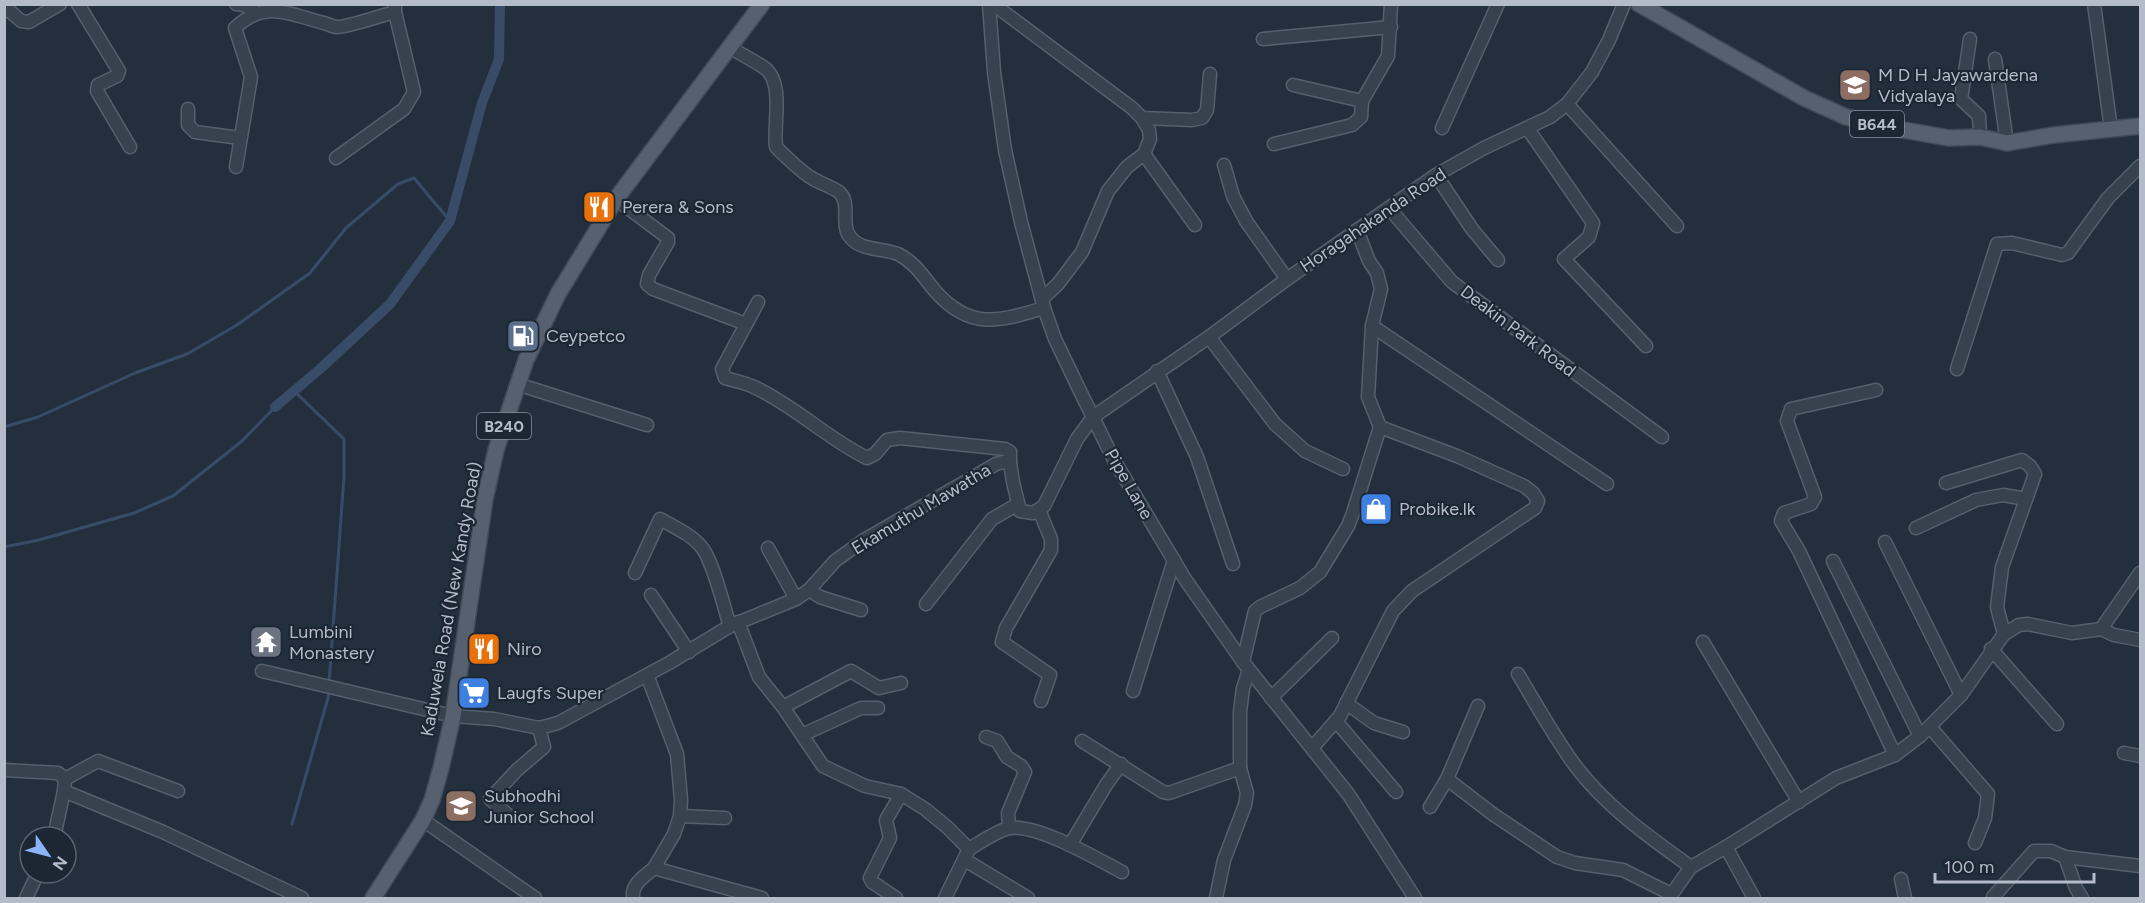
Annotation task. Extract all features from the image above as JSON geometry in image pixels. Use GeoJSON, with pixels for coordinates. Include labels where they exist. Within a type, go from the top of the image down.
{"type":"FeatureCollection","features":[{"type":"Feature","properties":{"kind":"main road","name":"Kaduwela Road (New Kandy Road)"},"geometry":{"type":"LineString","coordinates":[[373,898],[423,820],[432,800],[453,716],[485,499],[496,450],[531,349],[558,294],[616,199],[762,4]]}},
{"type":"Feature","properties":{"kind":"main road","name":"B644"},"geometry":{"type":"LineString","coordinates":[[1639,4],[1770,80],[1846,117],[1949,138],[1980,137],[2007,143],[2140,126]]}},
{"type":"Feature","properties":{"kind":"street"},"geometry":{"type":"LineString","coordinates":[[4,6],[21,21],[29,22],[60,4]]}},
{"type":"Feature","properties":{"kind":"street"},"geometry":{"type":"LineString","coordinates":[[78,4],[119,71],[117,76],[98,86],[97,91],[130,147]]}},
{"type":"Feature","properties":{"kind":"street"},"geometry":{"type":"LineString","coordinates":[[236,4],[253,10]]}},
{"type":"Feature","properties":{"kind":"street"},"geometry":{"type":"LineString","coordinates":[[729,47],[767,70],[773,77],[776,91],[776,147],[810,177],[841,193],[846,202],[844,222],[850,238],[858,245],[897,254],[913,264],[936,292],[969,317],[1007,320],[1043,304],[1082,252],[1108,191],[1127,167],[1144,154],[1150,140],[1149,130],[1132,108],[991,4]]}},
{"type":"Feature","properties":{"kind":"street","name":"Pipe Lane"},"geometry":{"type":"LineString","coordinates":[[991,4],[994,72],[1005,150],[1021,222],[1055,339],[1114,460],[1174,560],[1246,666],[1349,795],[1415,898]]}},
{"type":"Feature","properties":{"kind":"street"},"geometry":{"type":"LineString","coordinates":[[1274,144],[1352,125],[1361,117],[1362,101],[1388,56],[1391,4]]}},
{"type":"Feature","properties":{"kind":"street"},"geometry":{"type":"LineString","coordinates":[[1442,128],[1498,4]]}},
{"type":"Feature","properties":{"kind":"street","name":"Horagahakanda Road"},"geometry":{"type":"LineString","coordinates":[[1093,417],[1436,175],[1484,148],[1528,129],[1567,104],[1592,72],[1624,4]]}},
{"type":"Feature","properties":{"kind":"street"},"geometry":{"type":"LineString","coordinates":[[2094,4],[2111,129]]}},
{"type":"Feature","properties":{"kind":"street"},"geometry":{"type":"LineString","coordinates":[[236,167],[251,77],[235,28],[244,15],[258,6],[279,6],[303,18],[337,27],[395,8],[414,92],[404,109],[336,158]]}},
{"type":"Feature","properties":{"kind":"street"},"geometry":{"type":"LineString","coordinates":[[1263,39],[1391,27]]}},
{"type":"Feature","properties":{"kind":"street"},"geometry":{"type":"LineString","coordinates":[[1970,39],[1961,99],[1979,116],[1980,137]]}},
{"type":"Feature","properties":{"kind":"street"},"geometry":{"type":"LineString","coordinates":[[1995,59],[2007,143]]}},
{"type":"Feature","properties":{"kind":"street"},"geometry":{"type":"LineString","coordinates":[[1142,118],[1192,120],[1202,118],[1207,110],[1210,74]]}},
{"type":"Feature","properties":{"kind":"street"},"geometry":{"type":"LineString","coordinates":[[1293,85],[1362,101]]}},
{"type":"Feature","properties":{"kind":"street"},"geometry":{"type":"LineString","coordinates":[[1567,104],[1677,226]]}},
{"type":"Feature","properties":{"kind":"street"},"geometry":{"type":"LineString","coordinates":[[188,109],[188,125],[195,132],[240,138]]}},
{"type":"Feature","properties":{"kind":"street"},"geometry":{"type":"LineString","coordinates":[[1528,129],[1593,223],[1589,237],[1564,259],[1646,346]]}},
{"type":"Feature","properties":{"kind":"street"},"geometry":{"type":"LineString","coordinates":[[1144,154],[1195,225]]}},
{"type":"Feature","properties":{"kind":"street"},"geometry":{"type":"LineString","coordinates":[[1224,165],[1233,196],[1246,221],[1287,279]]}},
{"type":"Feature","properties":{"kind":"street"},"geometry":{"type":"LineString","coordinates":[[1957,369],[1997,244],[2012,243],[2062,255],[2068,254],[2108,198],[2140,166]]}},
{"type":"Feature","properties":{"kind":"street"},"geometry":{"type":"LineString","coordinates":[[1436,175],[1472,229],[1498,260]]}},
{"type":"Feature","properties":{"kind":"street"},"geometry":{"type":"LineString","coordinates":[[616,199],[668,238],[668,242],[649,275],[647,284],[653,289],[746,324]]}},
{"type":"Feature","properties":{"kind":"street","name":"Deakin Park Road"},"geometry":{"type":"LineString","coordinates":[[1389,208],[1452,282],[1662,437]]}},
{"type":"Feature","properties":{"kind":"street"},"geometry":{"type":"LineString","coordinates":[[1216,898],[1224,860],[1245,805],[1247,793],[1240,768],[1240,712],[1255,611],[1300,588],[1320,572],[1348,526],[1380,427],[1368,397],[1372,326],[1380,289],[1377,273],[1369,261],[1357,230]]}},
{"type":"Feature","properties":{"kind":"street"},"geometry":{"type":"LineString","coordinates":[[758,302],[722,369],[725,378],[755,387],[854,452],[867,458],[871,458],[887,440],[900,438],[1005,449],[1010,452],[1010,463]]}},
{"type":"Feature","properties":{"kind":"street"},"geometry":{"type":"LineString","coordinates":[[1372,326],[1607,484]]}},
{"type":"Feature","properties":{"kind":"street"},"geometry":{"type":"LineString","coordinates":[[1209,337],[1275,424],[1305,451],[1343,469]]}},
{"type":"Feature","properties":{"kind":"street"},"geometry":{"type":"LineString","coordinates":[[1157,371],[1197,457],[1233,564]]}},
{"type":"Feature","properties":{"kind":"street"},"geometry":{"type":"LineString","coordinates":[[518,384],[647,424]]}},
{"type":"Feature","properties":{"kind":"street"},"geometry":{"type":"LineString","coordinates":[[1876,390],[1791,409],[1787,422],[1815,497],[1811,504],[1784,513],[1781,521],[1799,550],[1895,754]]}},
{"type":"Feature","properties":{"kind":"street"},"geometry":{"type":"LineString","coordinates":[[926,604],[992,519],[1018,504],[1020,511],[1033,513],[1039,510],[1056,485],[1077,439],[1093,417]]}},
{"type":"Feature","properties":{"kind":"street"},"geometry":{"type":"LineString","coordinates":[[1312,748],[1336,721],[1394,611],[1412,591],[1535,508],[1538,501],[1533,493],[1505,478],[1457,456],[1380,427]]}},
{"type":"Feature","properties":{"kind":"street"},"geometry":{"type":"LineString","coordinates":[[1946,483],[2022,460],[2035,474],[2002,567],[1997,607],[2004,634]]}},
{"type":"Feature","properties":{"kind":"street","name":"Ekamuthu Mawatha"},"geometry":{"type":"LineString","coordinates":[[539,728],[558,723],[688,652],[734,624],[796,599],[809,590],[835,561],[864,540],[996,464],[1010,463],[1018,504]]}},
{"type":"Feature","properties":{"kind":"street"},"geometry":{"type":"LineString","coordinates":[[1916,528],[1977,500],[2003,495],[2026,499]]}},
{"type":"Feature","properties":{"kind":"street"},"geometry":{"type":"LineString","coordinates":[[1039,510],[1051,539],[1051,550],[1006,628],[1002,642],[1050,675],[1041,701]]}},
{"type":"Feature","properties":{"kind":"street"},"geometry":{"type":"LineString","coordinates":[[635,573],[660,519],[685,532],[703,549],[759,677],[783,707],[823,766],[866,786],[901,794],[925,809],[947,827],[967,854],[1028,898]]}},
{"type":"Feature","properties":{"kind":"street"},"geometry":{"type":"LineString","coordinates":[[1885,542],[1961,695]]}},
{"type":"Feature","properties":{"kind":"street"},"geometry":{"type":"LineString","coordinates":[[768,548],[796,599]]}},
{"type":"Feature","properties":{"kind":"street"},"geometry":{"type":"LineString","coordinates":[[1133,691],[1174,560]]}},
{"type":"Feature","properties":{"kind":"street"},"geometry":{"type":"LineString","coordinates":[[1833,561],[1920,736]]}},
{"type":"Feature","properties":{"kind":"street"},"geometry":{"type":"LineString","coordinates":[[2101,629],[2140,573]]}},
{"type":"Feature","properties":{"kind":"street"},"geometry":{"type":"LineString","coordinates":[[809,590],[820,597],[861,610]]}},
{"type":"Feature","properties":{"kind":"street"},"geometry":{"type":"LineString","coordinates":[[651,595],[688,652]]}},
{"type":"Feature","properties":{"kind":"street"},"geometry":{"type":"LineString","coordinates":[[1447,779],[1494,815],[1557,857],[1575,863],[1623,870],[1670,896],[1691,867],[1836,778],[1895,754],[1920,736],[1961,695],[1991,649],[2004,634],[2019,625],[2028,624],[2072,633],[2101,629],[2114,635],[2140,640]]}},
{"type":"Feature","properties":{"kind":"street"},"geometry":{"type":"LineString","coordinates":[[1271,698],[1332,638]]}},
{"type":"Feature","properties":{"kind":"street"},"geometry":{"type":"LineString","coordinates":[[1703,642],[1799,802]]}},
{"type":"Feature","properties":{"kind":"street"},"geometry":{"type":"LineString","coordinates":[[1991,649],[2057,724]]}},
{"type":"Feature","properties":{"kind":"street"},"geometry":{"type":"LineString","coordinates":[[262,671],[453,716],[494,719],[539,728],[544,747],[517,770],[490,799],[508,815]]}},
{"type":"Feature","properties":{"kind":"street"},"geometry":{"type":"LineString","coordinates":[[783,707],[851,671],[879,688],[901,683]]}},
{"type":"Feature","properties":{"kind":"street"},"geometry":{"type":"LineString","coordinates":[[1518,674],[1583,774],[1612,806],[1691,867]]}},
{"type":"Feature","properties":{"kind":"street"},"geometry":{"type":"LineString","coordinates":[[633,898],[632,890],[654,868],[674,834],[680,816],[677,754],[647,675]]}},
{"type":"Feature","properties":{"kind":"street"},"geometry":{"type":"LineString","coordinates":[[1346,704],[1374,723],[1403,732]]}},
{"type":"Feature","properties":{"kind":"street"},"geometry":{"type":"LineString","coordinates":[[1430,807],[1447,779],[1478,706]]}},
{"type":"Feature","properties":{"kind":"street"},"geometry":{"type":"LineString","coordinates":[[802,735],[861,708],[878,708]]}},
{"type":"Feature","properties":{"kind":"street"},"geometry":{"type":"LineString","coordinates":[[1336,721],[1396,792]]}},
{"type":"Feature","properties":{"kind":"street"},"geometry":{"type":"LineString","coordinates":[[1930,728],[1988,794],[1985,818],[1975,843]]}},
{"type":"Feature","properties":{"kind":"street"},"geometry":{"type":"LineString","coordinates":[[986,737],[998,741],[1007,758],[1021,766],[1025,772],[1008,813],[1009,827]]}},
{"type":"Feature","properties":{"kind":"street"},"geometry":{"type":"LineString","coordinates":[[1082,741],[1163,792],[1169,793],[1240,768]]}},
{"type":"Feature","properties":{"kind":"street"},"geometry":{"type":"LineString","coordinates":[[2124,753],[2140,756]]}},
{"type":"Feature","properties":{"kind":"street"},"geometry":{"type":"LineString","coordinates":[[57,825],[65,785],[98,761],[178,791]]}},
{"type":"Feature","properties":{"kind":"street"},"geometry":{"type":"LineString","coordinates":[[1070,845],[1121,764]]}},
{"type":"Feature","properties":{"kind":"street"},"geometry":{"type":"LineString","coordinates":[[4,770],[58,773],[65,785],[302,898]]}},
{"type":"Feature","properties":{"kind":"street"},"geometry":{"type":"LineString","coordinates":[[896,898],[872,882],[870,878],[890,838],[886,820],[901,794]]}},
{"type":"Feature","properties":{"kind":"street"},"geometry":{"type":"LineString","coordinates":[[680,816],[725,818]]}},
{"type":"Feature","properties":{"kind":"street"},"geometry":{"type":"LineString","coordinates":[[423,820],[535,898]]}},
{"type":"Feature","properties":{"kind":"street"},"geometry":{"type":"LineString","coordinates":[[945,898],[967,854],[1009,827],[1027,829],[1070,845],[1122,872]]}},
{"type":"Feature","properties":{"kind":"street"},"geometry":{"type":"LineString","coordinates":[[1726,847],[1754,898]]}},
{"type":"Feature","properties":{"kind":"street"},"geometry":{"type":"LineString","coordinates":[[1993,897],[2034,851],[2051,851],[2065,857],[2140,866]]}},
{"type":"Feature","properties":{"kind":"street"},"geometry":{"type":"LineString","coordinates":[[2065,857],[2082,898]]}},
{"type":"Feature","properties":{"kind":"street"},"geometry":{"type":"LineString","coordinates":[[654,868],[762,898]]}},
{"type":"Feature","properties":{"kind":"street"},"geometry":{"type":"LineString","coordinates":[[1901,879],[1905,898]]}},
{"type":"Feature","properties":{"kind":"waterway"},"geometry":{"type":"LineString","coordinates":[[275,407],[390,304],[450,221],[482,103],[499,59],[500,4]]}},
{"type":"Feature","properties":{"kind":"waterway"},"geometry":{"type":"LineString","coordinates":[[4,427],[38,417],[135,373],[187,354],[237,325],[310,273],[346,228],[398,184],[414,178],[450,221]]}},
{"type":"Feature","properties":{"kind":"waterway"},"geometry":{"type":"LineString","coordinates":[[294,391],[344,439],[344,477],[329,683]]}},
{"type":"Feature","properties":{"kind":"waterway"},"geometry":{"type":"LineString","coordinates":[[4,547],[39,540],[134,513],[173,496],[242,441],[275,407]]}},
{"type":"Feature","properties":{"kind":"waterway"},"geometry":{"type":"LineString","coordinates":[[292,824],[329,690]]}},
{"type":"Feature","properties":{"kind":"place","name":"M D H Jayawardena Vidyalaya"},"geometry":{"type":"Point","coordinates":[1855,85]}},
{"type":"Feature","properties":{"kind":"place","name":"Perera & Sons"},"geometry":{"type":"Point","coordinates":[599,207]}},
{"type":"Feature","properties":{"kind":"place","name":"Ceypetco"},"geometry":{"type":"Point","coordinates":[523,336]}},
{"type":"Feature","properties":{"kind":"place","name":"Probike.lk"},"geometry":{"type":"Point","coordinates":[1376,509]}},
{"type":"Feature","properties":{"kind":"place","name":"Lumbini Monastery"},"geometry":{"type":"Point","coordinates":[266,642]}},
{"type":"Feature","properties":{"kind":"place","name":"Niro"},"geometry":{"type":"Point","coordinates":[484,649]}},
{"type":"Feature","properties":{"kind":"place","name":"Laugfs Super"},"geometry":{"type":"Point","coordinates":[474,693]}},
{"type":"Feature","properties":{"kind":"place","name":"Subhodhi Junior School"},"geometry":{"type":"Point","coordinates":[461,806]}}]}
